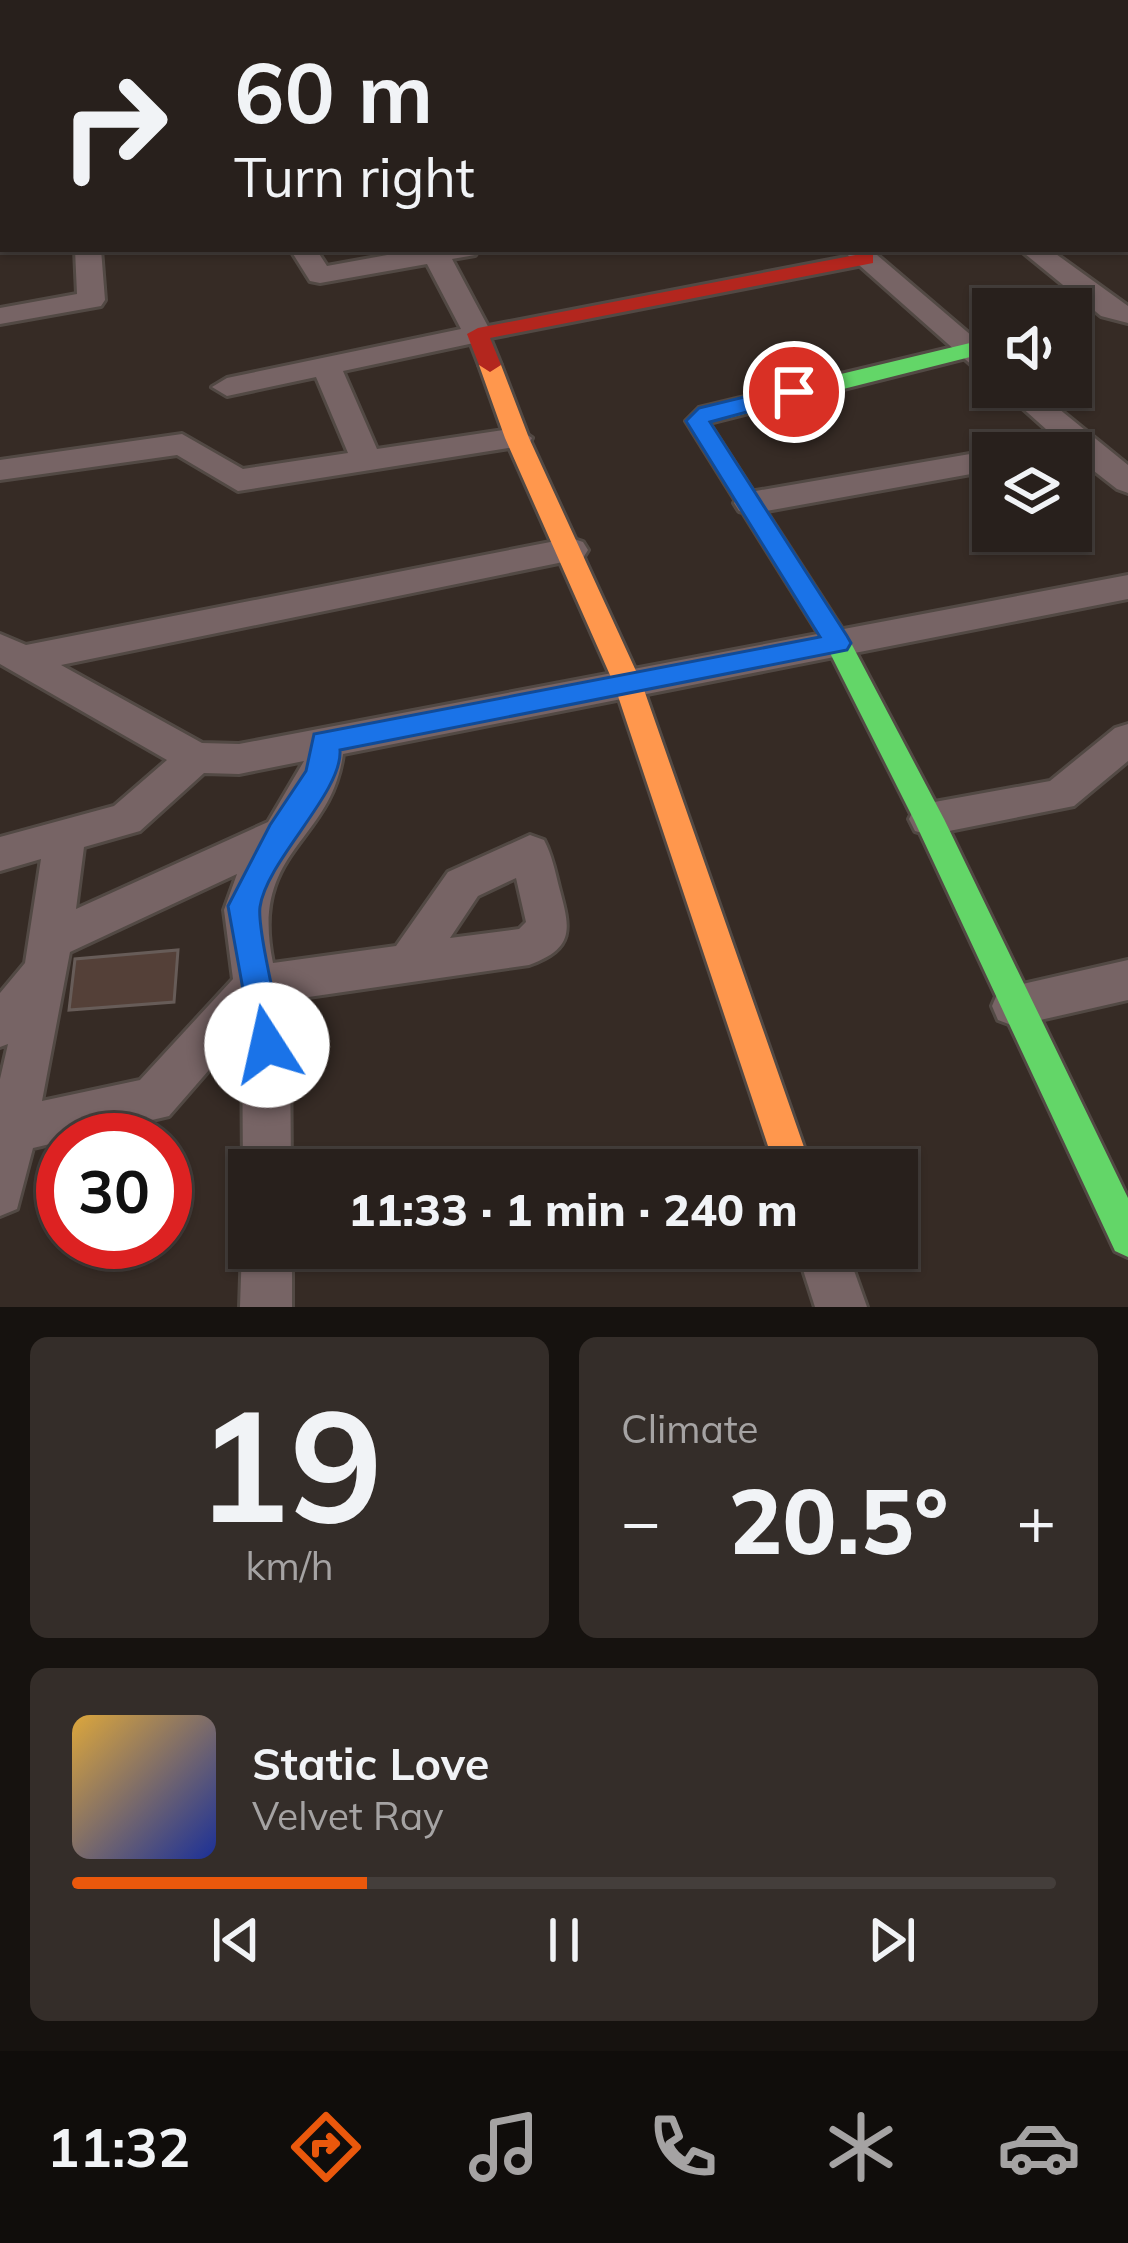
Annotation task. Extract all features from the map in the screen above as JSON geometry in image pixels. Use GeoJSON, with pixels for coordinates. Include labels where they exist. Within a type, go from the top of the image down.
{"type":"FeatureCollection","features":[{"type":"Feature","properties":{"kind":"street"},"geometry":{"type":"LineString","coordinates":[[0,316],[91,300],[88,252]]}},
{"type":"Feature","properties":{"kind":"street"},"geometry":{"type":"LineString","coordinates":[[305,252],[320,275],[435,252],[478,334],[517,438],[628,684],[787,1149]]}},
{"type":"Feature","properties":{"kind":"street"},"geometry":{"type":"LineString","coordinates":[[1036,252],[1111,310],[1128,315]]}},
{"type":"Feature","properties":{"kind":"street"},"geometry":{"type":"LineString","coordinates":[[227,387],[860,254],[970,350]]}},
{"type":"Feature","properties":{"kind":"street"},"geometry":{"type":"LineString","coordinates":[[970,350],[700,416],[698,426],[838,643],[929,819],[1128,1238]]}},
{"type":"Feature","properties":{"kind":"street"},"geometry":{"type":"LineString","coordinates":[[327,368],[368,464]]}},
{"type":"Feature","properties":{"kind":"street"},"geometry":{"type":"LineString","coordinates":[[1039,408],[1068,432]]}},
{"type":"Feature","properties":{"kind":"street"},"geometry":{"type":"LineString","coordinates":[[0,470],[174,444],[189,446],[238,480],[517,438]]}},
{"type":"Feature","properties":{"kind":"street"},"geometry":{"type":"LineString","coordinates":[[1092,452],[1128,482]]}},
{"type":"Feature","properties":{"kind":"street"},"geometry":{"type":"LineString","coordinates":[[750,502],[972,464]]}},
{"type":"Feature","properties":{"kind":"street"},"geometry":{"type":"LineString","coordinates":[[11,653],[571,550]]}},
{"type":"Feature","properties":{"kind":"street"},"geometry":{"type":"LineString","coordinates":[[11,653],[196,758],[239,759],[838,643],[1125,596]]}},
{"type":"Feature","properties":{"kind":"street"},"geometry":{"type":"LineString","coordinates":[[929,819],[1060,795],[1128,739]]}},
{"type":"Feature","properties":{"kind":"street"},"geometry":{"type":"LineString","coordinates":[[267,1149],[267,1045],[244,906],[327,758],[325,742]]}},
{"type":"Feature","properties":{"kind":"street"},"geometry":{"type":"LineString","coordinates":[[0,854],[126,819],[196,758]]}},
{"type":"Feature","properties":{"kind":"street"},"geometry":{"type":"LineString","coordinates":[[0,1026],[47,958],[281,834]]}},
{"type":"Feature","properties":{"kind":"street"},"geometry":{"type":"LineString","coordinates":[[0,1192],[8,1109],[47,958],[65,836]]}},
{"type":"Feature","properties":{"kind":"street"},"geometry":{"type":"LineString","coordinates":[[8,1109],[30,1126],[153,1100],[256,985],[410,963]]}},
{"type":"Feature","properties":{"kind":"street"},"geometry":{"type":"LineString","coordinates":[[1014,1006],[1128,980]]}},
{"type":"Feature","properties":{"kind":"street"},"geometry":{"type":"LineString","coordinates":[[266,1307],[267,1269]]}},
{"type":"Feature","properties":{"kind":"street"},"geometry":{"type":"LineString","coordinates":[[827,1269],[841,1307]]}},
{"type":"Feature","properties":{"kind":"building"},"geometry":{"type":"Polygon","coordinates":[[[178,950],[174,1002],[69,1010],[75,959],[178,950]]]}},
{"type":"Feature","properties":{"kind":"traffic: fast"},"geometry":{"type":"LineString","coordinates":[[970,350],[707,413],[697,421],[838,643],[929,819],[1128,1238]]}},
{"type":"Feature","properties":{"kind":"traffic: slow"},"geometry":{"type":"LineString","coordinates":[[490,365],[517,438],[628,684],[787,1149]]}},
{"type":"Feature","properties":{"kind":"traffic: jam"},"geometry":{"type":"LineString","coordinates":[[490,365],[478,334],[866,259]]}},
{"type":"Feature","properties":{"kind":"route"},"geometry":{"type":"LineString","coordinates":[[267,1045],[244,906],[281,834],[318,778],[327,758],[325,742],[838,643],[697,421],[707,413],[794,392]]}}]}
